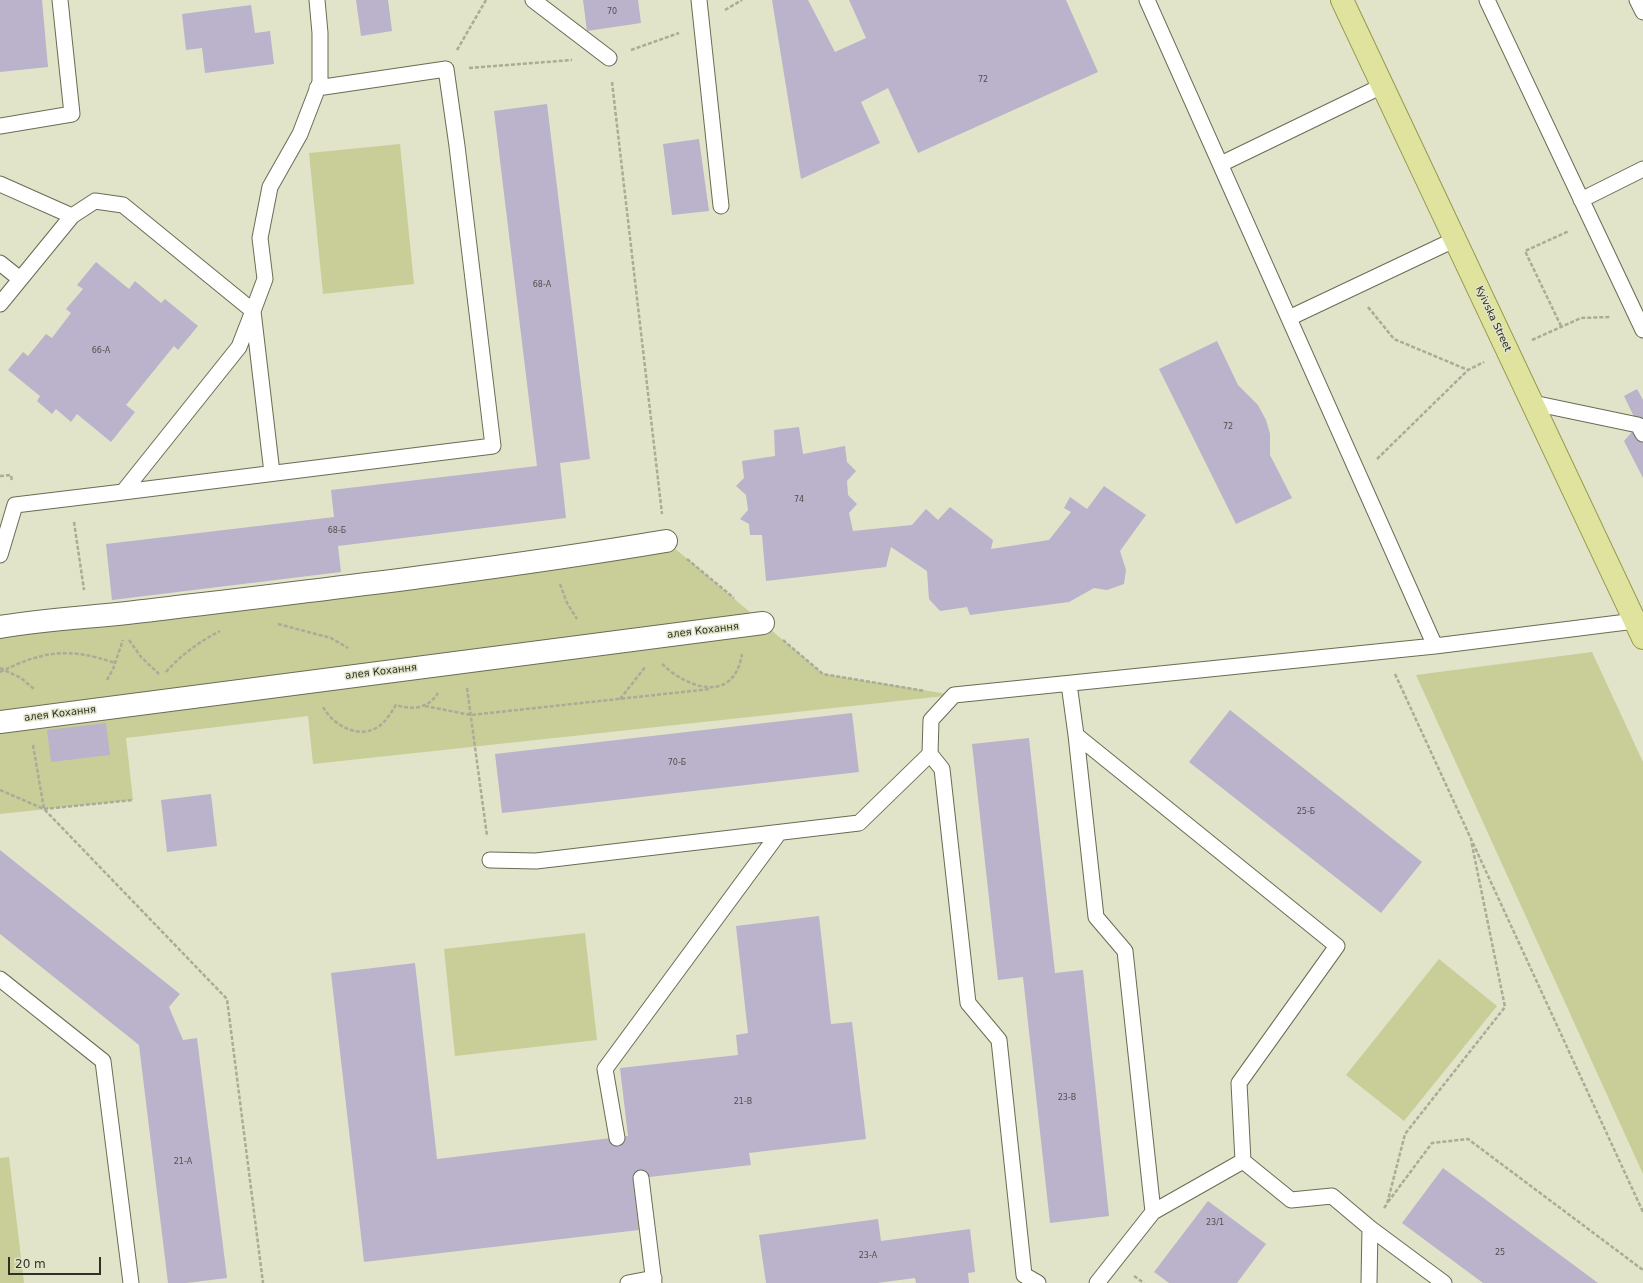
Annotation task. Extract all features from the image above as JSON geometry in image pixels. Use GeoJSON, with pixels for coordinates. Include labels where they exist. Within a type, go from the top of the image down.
{"type":"FeatureCollection","features":[{"type":"Feature","properties":{"kind":"main road","name":"Kyivska Street"},"geometry":{"type":"LineString","coordinates":[[1342,0],[1639,629]]}},
{"type":"Feature","properties":{"kind":"street"},"geometry":{"type":"LineString","coordinates":[[0,626],[38,620],[88,618],[124,614],[552,560],[666,541]]}},
{"type":"Feature","properties":{"kind":"street","name":"алея Кохання"},"geometry":{"type":"LineString","coordinates":[[0,722],[763,623]]}},
{"type":"Feature","properties":{"kind":"lane"},"geometry":{"type":"LineString","coordinates":[[0,126],[72,114],[60,0]]}},
{"type":"Feature","properties":{"kind":"lane"},"geometry":{"type":"LineString","coordinates":[[122,492],[239,347],[265,279],[260,238],[270,187],[300,134],[320,82],[320,40],[317,0]]}},
{"type":"Feature","properties":{"kind":"lane"},"geometry":{"type":"LineString","coordinates":[[533,0],[609,58]]}},
{"type":"Feature","properties":{"kind":"lane"},"geometry":{"type":"LineString","coordinates":[[699,0],[721,206]]}},
{"type":"Feature","properties":{"kind":"lane"},"geometry":{"type":"LineString","coordinates":[[1148,0],[1435,646]]}},
{"type":"Feature","properties":{"kind":"lane"},"geometry":{"type":"LineString","coordinates":[[1487,0],[1643,330]]}},
{"type":"Feature","properties":{"kind":"lane"},"geometry":{"type":"LineString","coordinates":[[1637,0],[1643,12]]}},
{"type":"Feature","properties":{"kind":"lane"},"geometry":{"type":"LineString","coordinates":[[0,555],[15,505],[493,446],[458,154],[446,69],[317,88]]}},
{"type":"Feature","properties":{"kind":"lane"},"geometry":{"type":"LineString","coordinates":[[1221,164],[1382,86]]}},
{"type":"Feature","properties":{"kind":"lane"},"geometry":{"type":"LineString","coordinates":[[1581,200],[1643,169]]}},
{"type":"Feature","properties":{"kind":"lane"},"geometry":{"type":"LineString","coordinates":[[0,184],[72,216]]}},
{"type":"Feature","properties":{"kind":"lane"},"geometry":{"type":"LineString","coordinates":[[0,304],[72,216],[95,202],[122,205],[253,311],[272,473]]}},
{"type":"Feature","properties":{"kind":"lane"},"geometry":{"type":"LineString","coordinates":[[1289,318],[1456,239]]}},
{"type":"Feature","properties":{"kind":"lane"},"geometry":{"type":"LineString","coordinates":[[0,263],[20,279]]}},
{"type":"Feature","properties":{"kind":"lane"},"geometry":{"type":"LineString","coordinates":[[1533,403],[1638,425],[1643,434]]}},
{"type":"Feature","properties":{"kind":"lane"},"geometry":{"type":"LineString","coordinates":[[1038,1283],[1024,1275],[998,1040],[968,1003],[942,769],[930,754],[930,720],[954,696],[1435,646],[1639,629]]}},
{"type":"Feature","properties":{"kind":"lane"},"geometry":{"type":"LineString","coordinates":[[1069,684],[1096,917],[1124,951],[1153,1212]]}},
{"type":"Feature","properties":{"kind":"lane"},"geometry":{"type":"LineString","coordinates":[[1076,735],[1337,946],[1239,1082],[1243,1161],[1291,1200],[1332,1196],[1370,1228],[1444,1283]]}},
{"type":"Feature","properties":{"kind":"lane"},"geometry":{"type":"LineString","coordinates":[[490,860],[536,861],[859,823],[930,754]]}},
{"type":"Feature","properties":{"kind":"lane"},"geometry":{"type":"LineString","coordinates":[[617,1138],[605,1070],[778,833]]}},
{"type":"Feature","properties":{"kind":"lane"},"geometry":{"type":"LineString","coordinates":[[0,979],[103,1061],[131,1283]]}},
{"type":"Feature","properties":{"kind":"lane"},"geometry":{"type":"LineString","coordinates":[[1097,1283],[1153,1212],[1243,1161]]}},
{"type":"Feature","properties":{"kind":"lane"},"geometry":{"type":"LineString","coordinates":[[628,1283],[654,1281],[641,1178]]}},
{"type":"Feature","properties":{"kind":"lane"},"geometry":{"type":"LineString","coordinates":[[1369,1283],[1370,1228]]}},
{"type":"Feature","properties":{"kind":"path"},"geometry":{"type":"LineString","coordinates":[[446,69],[486,0]]}},
{"type":"Feature","properties":{"kind":"path"},"geometry":{"type":"LineString","coordinates":[[609,58],[666,541],[823,674],[954,696]]}},
{"type":"Feature","properties":{"kind":"path"},"geometry":{"type":"LineString","coordinates":[[1561,326],[1525,251],[1592,221]]}},
{"type":"Feature","properties":{"kind":"path"},"geometry":{"type":"LineString","coordinates":[[1353,288],[1394,339],[1468,370]]}},
{"type":"Feature","properties":{"kind":"path"},"geometry":{"type":"LineString","coordinates":[[1360,476],[1468,370],[1581,318],[1636,315]]}},
{"type":"Feature","properties":{"kind":"path"},"geometry":{"type":"LineString","coordinates":[[70,498],[88,618]]}},
{"type":"Feature","properties":{"kind":"path"},"geometry":{"type":"LineString","coordinates":[[105,682],[115,663],[125,631],[124,614]]}},
{"type":"Feature","properties":{"kind":"path"},"geometry":{"type":"LineString","coordinates":[[273,624],[307,630],[331,638],[358,654],[376,673]]}},
{"type":"Feature","properties":{"kind":"path"},"geometry":{"type":"LineString","coordinates":[[163,676],[179,657],[200,642],[223,630]]}},
{"type":"Feature","properties":{"kind":"path"},"geometry":{"type":"LineString","coordinates":[[0,672],[26,660],[73,652],[96,656],[115,663]]}},
{"type":"Feature","properties":{"kind":"path"},"geometry":{"type":"LineString","coordinates":[[1384,652],[1470,835],[1643,1212]]}},
{"type":"Feature","properties":{"kind":"path"},"geometry":{"type":"LineString","coordinates":[[320,680],[323,706],[328,716],[337,724],[349,730],[363,732],[374,729],[383,723],[396,705],[415,709],[424,706],[435,697],[441,688],[444,677],[454,663]]}},
{"type":"Feature","properties":{"kind":"path"},"geometry":{"type":"LineString","coordinates":[[454,663],[470,715],[490,860]]}},
{"type":"Feature","properties":{"kind":"path"},"geometry":{"type":"LineString","coordinates":[[620,699],[648,664]]}},
{"type":"Feature","properties":{"kind":"path"},"geometry":{"type":"LineString","coordinates":[[424,706],[470,715],[715,688]]}},
{"type":"Feature","properties":{"kind":"path"},"geometry":{"type":"LineString","coordinates":[[28,718],[44,809]]}},
{"type":"Feature","properties":{"kind":"path"},"geometry":{"type":"LineString","coordinates":[[0,790],[44,809],[227,1000],[263,1283]]}},
{"type":"Feature","properties":{"kind":"path"},"geometry":{"type":"LineString","coordinates":[[44,809],[133,800]]}},
{"type":"Feature","properties":{"kind":"path"},"geometry":{"type":"LineString","coordinates":[[1387,1204],[1406,1134],[1505,1007],[1470,835]]}},
{"type":"Feature","properties":{"kind":"path"},"geometry":{"type":"LineString","coordinates":[[1370,1228],[1432,1143],[1468,1139],[1643,1270]]}},
{"type":"Feature","properties":{"kind":"green space"},"geometry":{"type":"Polygon","coordinates":[[[400,144],[414,284],[323,294],[309,153],[400,144]]]}},
{"type":"Feature","properties":{"kind":"green space"},"geometry":{"type":"Polygon","coordinates":[[[666,541],[823,674],[954,695],[313,764],[308,716],[126,738],[133,800],[0,814],[0,627],[666,541]]]}},
{"type":"Feature","properties":{"kind":"green space"},"geometry":{"type":"Polygon","coordinates":[[[1592,652],[1643,762],[1643,1174],[1416,675],[1592,652]]]}},
{"type":"Feature","properties":{"kind":"green space"},"geometry":{"type":"Polygon","coordinates":[[[585,933],[597,1040],[455,1056],[444,949],[585,933]]]}},
{"type":"Feature","properties":{"kind":"green space"},"geometry":{"type":"Polygon","coordinates":[[[1439,959],[1497,1006],[1404,1121],[1346,1075],[1439,959]]]}},
{"type":"Feature","properties":{"kind":"green space"},"geometry":{"type":"Polygon","coordinates":[[[9,1157],[24,1283],[0,1283],[0,1158],[9,1157]]]}},
{"type":"Feature","properties":{"kind":"building"},"geometry":{"type":"Polygon","coordinates":[[[0,0],[42,0],[48,67],[0,72],[0,0]]]}},
{"type":"Feature","properties":{"kind":"building"},"geometry":{"type":"Polygon","coordinates":[[[356,0],[388,0],[392,31],[361,36],[356,0]]]}},
{"type":"Feature","properties":{"kind":"building"},"geometry":{"type":"Polygon","coordinates":[[[583,0],[638,0],[641,23],[587,31],[583,0]]]}},
{"type":"Feature","properties":{"kind":"building"},"geometry":{"type":"Polygon","coordinates":[[[772,0],[808,0],[835,52],[866,38],[849,0],[1066,0],[1098,72],[918,153],[888,88],[861,102],[880,143],[801,179],[772,0]]]}},
{"type":"Feature","properties":{"kind":"building"},"geometry":{"type":"Polygon","coordinates":[[[251,5],[255,33],[270,31],[274,64],[205,73],[202,48],[186,50],[182,14],[251,5]]]}},
{"type":"Feature","properties":{"kind":"building"},"geometry":{"type":"Polygon","coordinates":[[[547,104],[590,459],[560,463],[566,518],[338,546],[341,572],[112,600],[106,544],[334,517],[331,490],[537,466],[494,111],[547,104]]]}},
{"type":"Feature","properties":{"kind":"building"},"geometry":{"type":"Polygon","coordinates":[[[699,139],[709,211],[672,215],[663,144],[699,139]]]}},
{"type":"Feature","properties":{"kind":"building"},"geometry":{"type":"Polygon","coordinates":[[[96,262],[129,289],[135,281],[161,303],[165,299],[198,326],[178,350],[174,346],[126,405],[135,412],[111,442],[77,414],[71,422],[56,409],[52,414],[37,401],[40,396],[8,370],[23,352],[28,356],[46,334],[52,338],[71,313],[66,309],[83,289],[77,285],[96,262]]]}},
{"type":"Feature","properties":{"kind":"building"},"geometry":{"type":"Polygon","coordinates":[[[1217,341],[1238,385],[1258,405],[1266,420],[1270,434],[1270,455],[1292,498],[1236,524],[1159,369],[1217,341]]]}},
{"type":"Feature","properties":{"kind":"building"},"geometry":{"type":"Polygon","coordinates":[[[1637,389],[1643,400],[1643,478],[1624,441],[1638,425],[1624,396],[1637,389]]]}},
{"type":"Feature","properties":{"kind":"building"},"geometry":{"type":"Polygon","coordinates":[[[799,427],[803,454],[845,446],[847,462],[856,471],[847,481],[848,495],[857,504],[849,513],[853,531],[912,525],[926,509],[938,520],[950,507],[993,540],[991,549],[1049,540],[1071,512],[1064,508],[1070,497],[1087,509],[1104,486],[1146,515],[1120,551],[1126,570],[1124,584],[1107,590],[1094,588],[1069,602],[970,615],[967,607],[940,611],[929,599],[927,571],[891,547],[886,567],[766,581],[762,535],[750,535],[749,524],[740,519],[748,510],[746,495],[736,486],[744,478],[742,461],[775,456],[774,430],[799,427]]]}},
{"type":"Feature","properties":{"kind":"building"},"geometry":{"type":"Polygon","coordinates":[[[1230,710],[1422,862],[1381,913],[1189,762],[1230,710]]]}},
{"type":"Feature","properties":{"kind":"building"},"geometry":{"type":"Polygon","coordinates":[[[852,713],[859,772],[502,813],[495,754],[852,713]]]}},
{"type":"Feature","properties":{"kind":"building"},"geometry":{"type":"Polygon","coordinates":[[[106,723],[110,755],[51,762],[47,730],[106,723]]]}},
{"type":"Feature","properties":{"kind":"building"},"geometry":{"type":"Polygon","coordinates":[[[1029,738],[1055,973],[1083,970],[1109,1216],[1050,1223],[1023,977],[998,980],[972,744],[1029,738]]]}},
{"type":"Feature","properties":{"kind":"building"},"geometry":{"type":"Polygon","coordinates":[[[211,794],[217,846],[167,852],[161,800],[211,794]]]}},
{"type":"Feature","properties":{"kind":"building"},"geometry":{"type":"Polygon","coordinates":[[[0,850],[180,994],[169,1007],[183,1040],[197,1038],[227,1278],[186,1283],[168,1283],[139,1045],[0,934],[0,850]]]}},
{"type":"Feature","properties":{"kind":"building"},"geometry":{"type":"Polygon","coordinates":[[[819,916],[831,1024],[852,1022],[866,1139],[749,1153],[751,1165],[633,1179],[639,1230],[364,1262],[331,973],[415,963],[437,1159],[628,1136],[620,1068],[738,1055],[736,1035],[748,1033],[736,926],[819,916]]]}},
{"type":"Feature","properties":{"kind":"building"},"geometry":{"type":"Polygon","coordinates":[[[1443,1168],[1598,1283],[1483,1283],[1402,1223],[1443,1168]]]}},
{"type":"Feature","properties":{"kind":"building"},"geometry":{"type":"Polygon","coordinates":[[[1208,1201],[1266,1244],[1237,1283],[1169,1283],[1154,1272],[1208,1201]]]}},
{"type":"Feature","properties":{"kind":"building"},"geometry":{"type":"Polygon","coordinates":[[[878,1219],[881,1241],[970,1229],[975,1272],[968,1273],[969,1283],[916,1283],[915,1278],[877,1283],[766,1283],[759,1235],[878,1219]]]}}]}
